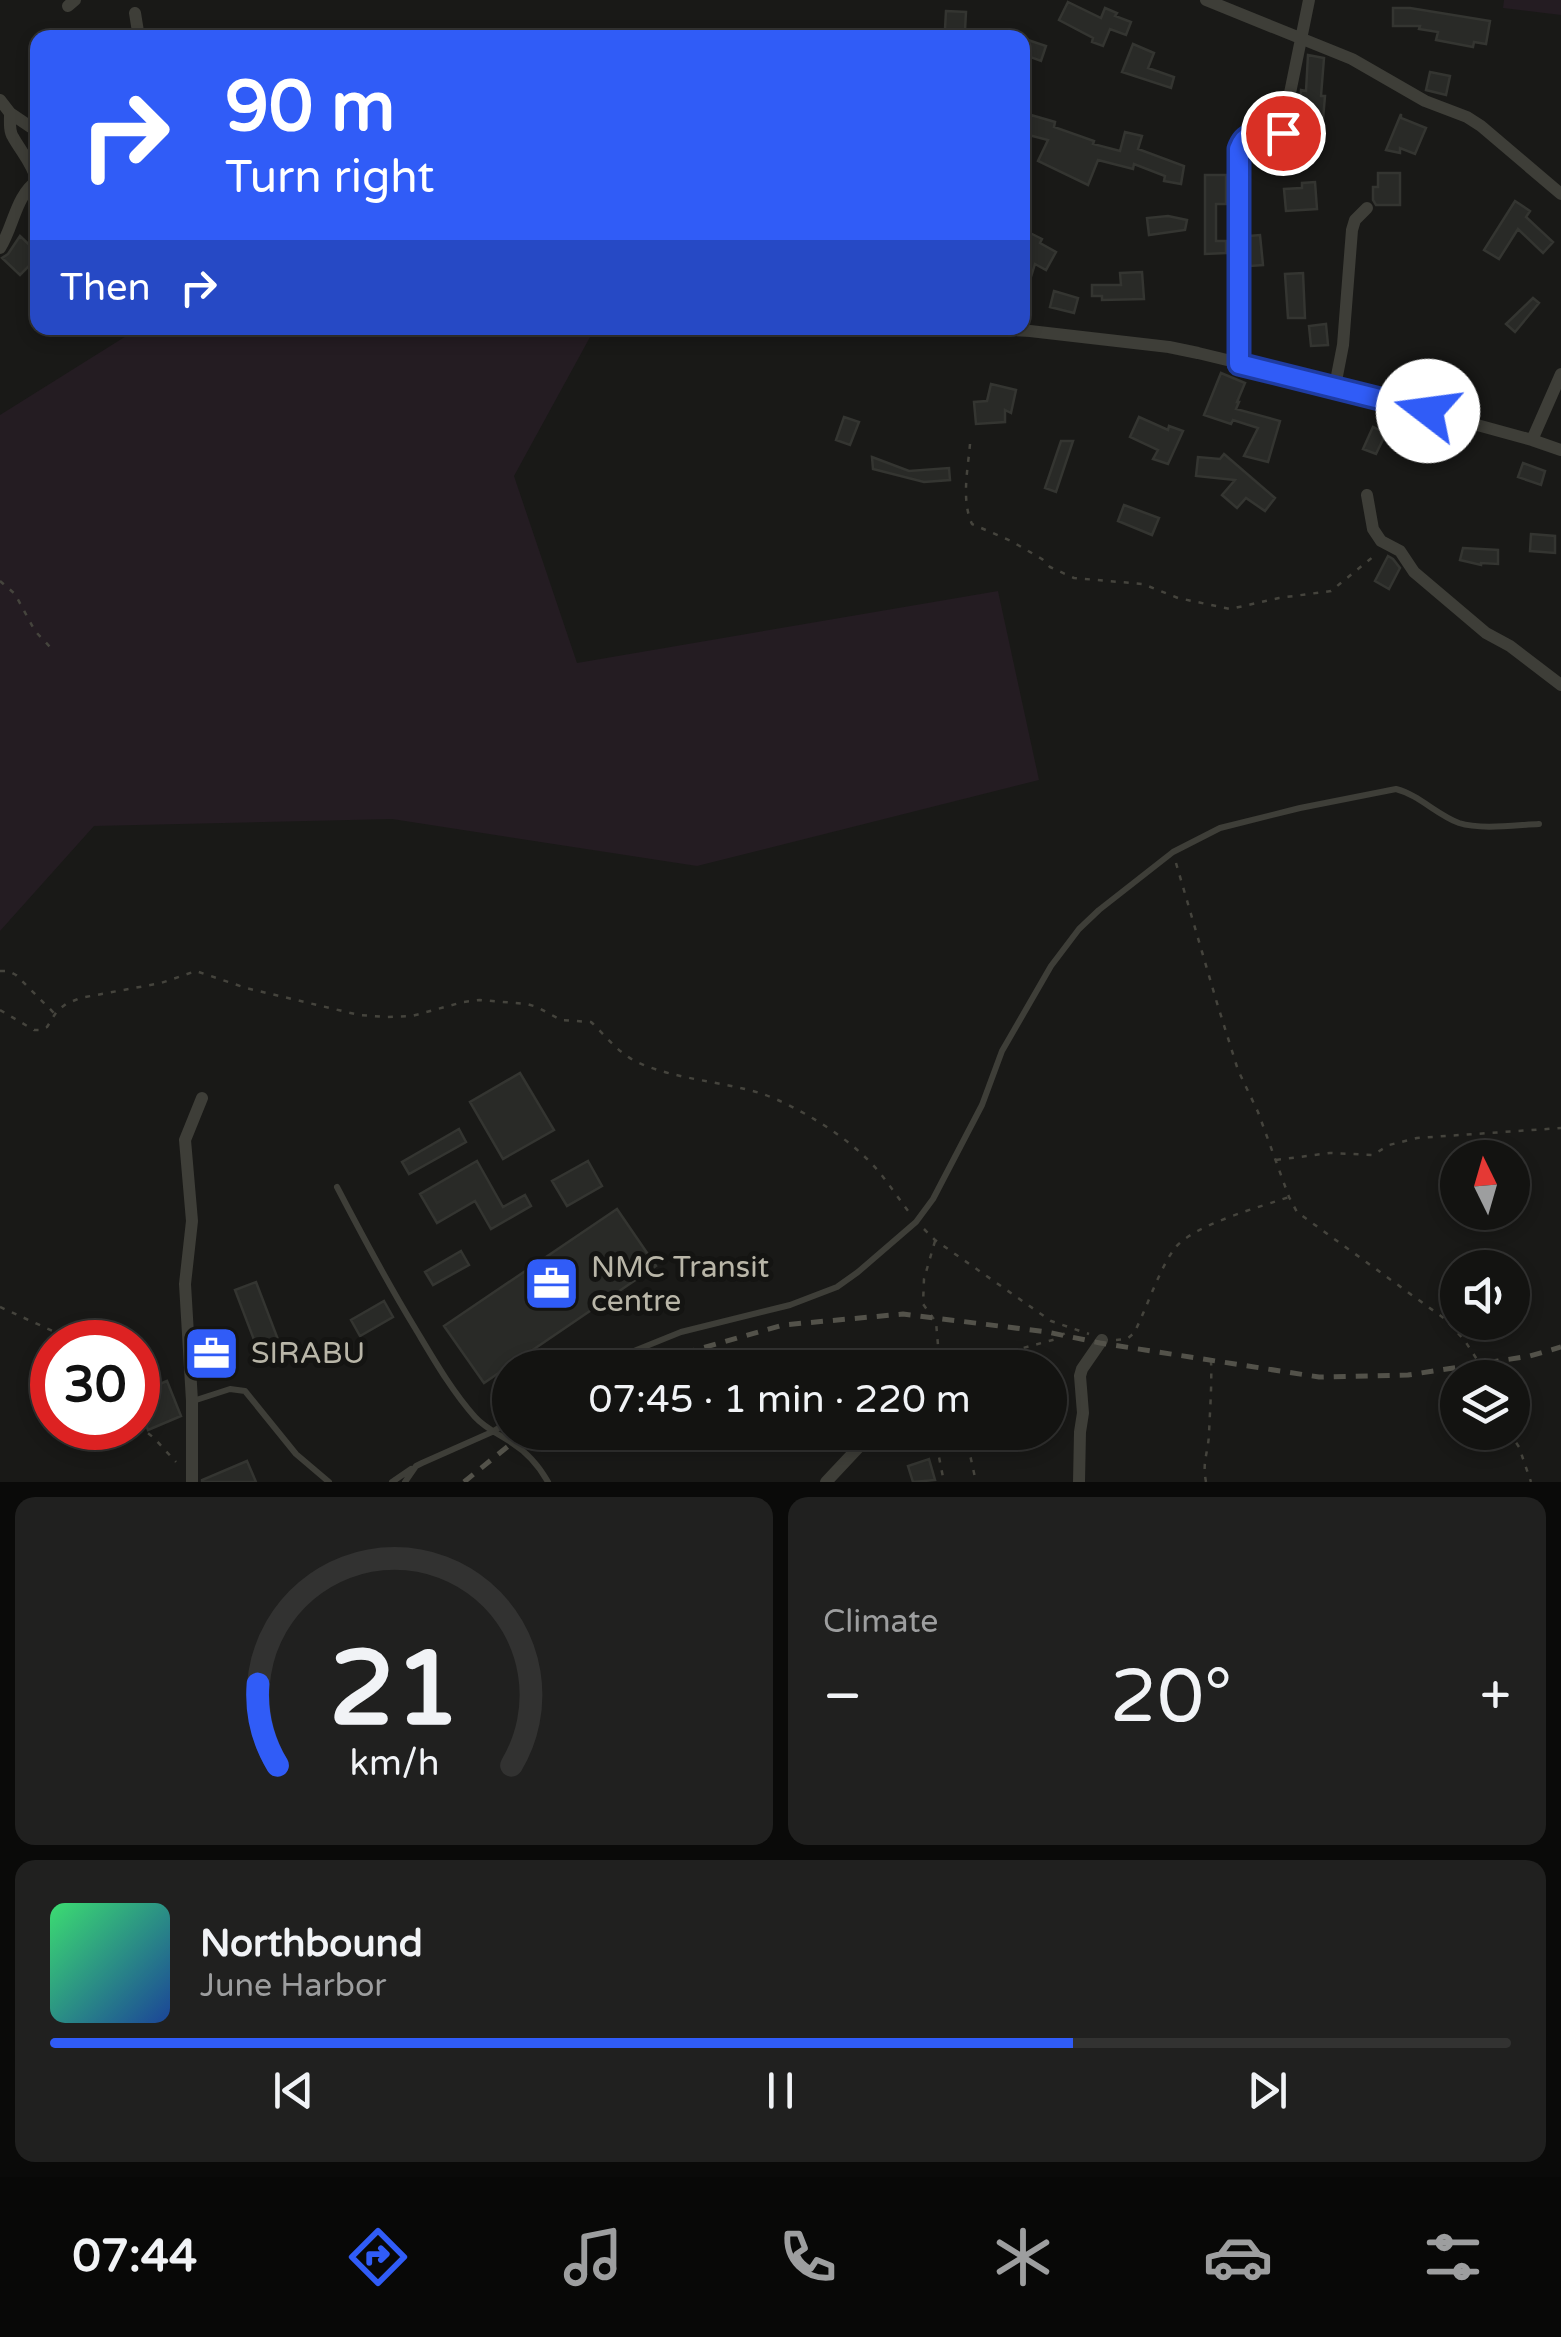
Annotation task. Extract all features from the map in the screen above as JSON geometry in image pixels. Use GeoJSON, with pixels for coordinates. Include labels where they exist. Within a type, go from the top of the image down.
{"type":"FeatureCollection","features":[{"type":"Feature","properties":{"kind":"street"},"geometry":{"type":"LineString","coordinates":[[1206,0],[1374,70],[1426,102],[1467,117],[1561,194]]}},
{"type":"Feature","properties":{"kind":"street"},"geometry":{"type":"LineString","coordinates":[[1239,364],[1239,149],[1242,140],[1249,136],[1281,138],[1309,0]]}},
{"type":"Feature","properties":{"kind":"street"},"geometry":{"type":"LineString","coordinates":[[0,100],[10,113],[30,127]]}},
{"type":"Feature","properties":{"kind":"street"},"geometry":{"type":"LineString","coordinates":[[10,113],[11,134],[30,161]]}},
{"type":"Feature","properties":{"kind":"street"},"geometry":{"type":"LineString","coordinates":[[0,248],[30,186]]}},
{"type":"Feature","properties":{"kind":"street"},"geometry":{"type":"LineString","coordinates":[[1335,386],[1345,328],[1352,230],[1355,220],[1367,208]]}},
{"type":"Feature","properties":{"kind":"street"},"geometry":{"type":"LineString","coordinates":[[1030,330],[1169,347],[1335,386],[1561,450]]}},
{"type":"Feature","properties":{"kind":"street"},"geometry":{"type":"LineString","coordinates":[[1532,440],[1561,374]]}},
{"type":"Feature","properties":{"kind":"street"},"geometry":{"type":"LineString","coordinates":[[1367,495],[1373,529],[1381,542],[1400,551],[1414,572],[1486,633],[1561,685]]}},
{"type":"Feature","properties":{"kind":"street"},"geometry":{"type":"LineString","coordinates":[[192,1481],[185,1284],[192,1221],[185,1148],[202,1098]]}},
{"type":"Feature","properties":{"kind":"street"},"geometry":{"type":"LineString","coordinates":[[1080,1482],[1080,1376],[1102,1340]]}},
{"type":"Feature","properties":{"kind":"street"},"geometry":{"type":"LineString","coordinates":[[826,1482],[856,1450]]}},
{"type":"Feature","properties":{"kind":"lane"},"geometry":{"type":"LineString","coordinates":[[636,1350],[681,1332],[790,1304],[837,1287],[916,1222],[933,1200],[982,1105],[1002,1051],[1051,966],[1098,910],[1173,852],[1220,828],[1396,789],[1470,825],[1539,824]]}},
{"type":"Feature","properties":{"kind":"lane"},"geometry":{"type":"LineString","coordinates":[[337,1187],[375,1261],[437,1365],[476,1419],[492,1432],[416,1466],[392,1482]]}},
{"type":"Feature","properties":{"kind":"lane"},"geometry":{"type":"LineString","coordinates":[[192,1401],[230,1389],[245,1391],[296,1454],[329,1482]]}},
{"type":"Feature","properties":{"kind":"lane"},"geometry":{"type":"LineString","coordinates":[[522,1450],[548,1482]]}},
{"type":"Feature","properties":{"kind":"lane"},"geometry":{"type":"LineString","coordinates":[[405,1482],[416,1466]]}},
{"type":"Feature","properties":{"kind":"path"},"geometry":{"type":"LineString","coordinates":[[970,444],[966,493],[972,524],[1020,546],[1074,578],[1143,584],[1178,598],[1242,608],[1331,591],[1387,546]]}},
{"type":"Feature","properties":{"kind":"path"},"geometry":{"type":"LineString","coordinates":[[0,580],[15,594],[35,632],[52,648]]}},
{"type":"Feature","properties":{"kind":"path"},"geometry":{"type":"LineString","coordinates":[[1173,852],[1238,1070],[1297,1212],[1445,1319],[1477,1360]]}},
{"type":"Feature","properties":{"kind":"path"},"geometry":{"type":"LineString","coordinates":[[0,971],[16,975],[55,1014]]}},
{"type":"Feature","properties":{"kind":"path"},"geometry":{"type":"LineString","coordinates":[[0,1010],[34,1030],[41,1030],[66,1004],[80,998],[161,983],[196,971],[246,988],[359,1015],[412,1016],[480,1000],[537,1006],[560,1020],[591,1022],[614,1047],[637,1062],[766,1095],[846,1140],[869,1160],[916,1222],[936,1240],[1051,1321],[1102,1340],[1127,1339],[1134,1333],[1176,1246],[1241,1213],[1289,1197]]}},
{"type":"Feature","properties":{"kind":"path"},"geometry":{"type":"LineString","coordinates":[[1275,1160],[1330,1153],[1369,1156],[1396,1142],[1417,1138],[1561,1128]]}},
{"type":"Feature","properties":{"kind":"path"},"geometry":{"type":"LineString","coordinates":[[936,1240],[928,1260],[923,1297],[924,1308],[936,1322],[938,1350]]}},
{"type":"Feature","properties":{"kind":"path"},"geometry":{"type":"LineString","coordinates":[[0,1307],[30,1321]]}},
{"type":"Feature","properties":{"kind":"path"},"geometry":{"type":"LineString","coordinates":[[1017,1350],[1056,1339],[1072,1328]]}},
{"type":"Feature","properties":{"kind":"path"},"geometry":{"type":"LineString","coordinates":[[1206,1482],[1203,1464],[1212,1398],[1211,1360]]}},
{"type":"Feature","properties":{"kind":"path"},"geometry":{"type":"LineString","coordinates":[[160,1445],[192,1481]]}},
{"type":"Feature","properties":{"kind":"path"},"geometry":{"type":"LineString","coordinates":[[938,1450],[944,1482]]}},
{"type":"Feature","properties":{"kind":"path"},"geometry":{"type":"LineString","coordinates":[[969,1450],[976,1482]]}},
{"type":"Feature","properties":{"kind":"path"},"geometry":{"type":"LineString","coordinates":[[1519,1450],[1531,1482]]}},
{"type":"Feature","properties":{"kind":"shaded area"},"geometry":{"type":"Polygon","coordinates":[[[1504,0],[1561,0],[1561,15],[1503,8],[1504,0]]]}},
{"type":"Feature","properties":{"kind":"shaded area"},"geometry":{"type":"Polygon","coordinates":[[[128,335],[591,335],[514,476],[577,663],[998,591],[1039,780],[697,866],[392,819],[94,826],[0,931],[0,415],[128,335]]]}},
{"type":"Feature","properties":{"kind":"building"},"geometry":{"type":"Polygon","coordinates":[[[1068,2],[1101,18],[1105,8],[1117,13],[1115,16],[1131,22],[1126,35],[1110,29],[1103,46],[1092,42],[1093,38],[1059,20],[1068,2]]]}},
{"type":"Feature","properties":{"kind":"building"},"geometry":{"type":"Polygon","coordinates":[[[1393,8],[1490,21],[1486,44],[1474,42],[1473,47],[1436,40],[1438,32],[1419,29],[1420,26],[1393,26],[1393,8]]]}},
{"type":"Feature","properties":{"kind":"building"},"geometry":{"type":"Polygon","coordinates":[[[946,11],[966,12],[965,30],[945,29],[946,11]]]}},
{"type":"Feature","properties":{"kind":"building"},"geometry":{"type":"Polygon","coordinates":[[[1030,41],[1046,46],[1041,61],[1030,57],[1030,41]]]}},
{"type":"Feature","properties":{"kind":"building"},"geometry":{"type":"Polygon","coordinates":[[[1133,44],[1154,53],[1148,68],[1174,77],[1171,88],[1122,72],[1133,44]]]}},
{"type":"Feature","properties":{"kind":"building"},"geometry":{"type":"Polygon","coordinates":[[[1308,55],[1324,58],[1321,96],[1325,96],[1318,128],[1298,127],[1308,55]]]}},
{"type":"Feature","properties":{"kind":"building"},"geometry":{"type":"Polygon","coordinates":[[[1430,72],[1450,76],[1446,95],[1426,90],[1430,72]]]}},
{"type":"Feature","properties":{"kind":"building"},"geometry":{"type":"Polygon","coordinates":[[[1401,114],[1401,118],[1426,128],[1415,154],[1400,148],[1400,153],[1386,150],[1401,114]]]}},
{"type":"Feature","properties":{"kind":"building"},"geometry":{"type":"Polygon","coordinates":[[[1031,115],[1055,122],[1054,127],[1120,151],[1125,132],[1142,136],[1138,149],[1184,166],[1181,184],[1164,181],[1165,176],[1134,164],[1133,169],[1098,160],[1088,185],[1038,161],[1048,140],[1030,135],[1031,115]]]}},
{"type":"Feature","properties":{"kind":"building"},"geometry":{"type":"Polygon","coordinates":[[[1378,173],[1400,173],[1400,205],[1376,205],[1373,187],[1378,187],[1378,173]]]}},
{"type":"Feature","properties":{"kind":"building"},"geometry":{"type":"Polygon","coordinates":[[[1205,175],[1226,175],[1226,204],[1216,204],[1216,241],[1226,241],[1226,253],[1205,254],[1205,175]]]}},
{"type":"Feature","properties":{"kind":"building"},"geometry":{"type":"Polygon","coordinates":[[[1315,182],[1317,209],[1286,211],[1284,189],[1315,182]]]}},
{"type":"Feature","properties":{"kind":"building"},"geometry":{"type":"Polygon","coordinates":[[[1515,201],[1530,211],[1526,217],[1553,242],[1543,253],[1518,229],[1499,259],[1484,250],[1515,201]]]}},
{"type":"Feature","properties":{"kind":"building"},"geometry":{"type":"Polygon","coordinates":[[[1168,216],[1187,220],[1185,230],[1149,235],[1147,218],[1168,216]]]}},
{"type":"Feature","properties":{"kind":"building"},"geometry":{"type":"Polygon","coordinates":[[[1030,233],[1056,252],[1046,270],[1035,264],[1030,280],[1030,233]]]}},
{"type":"Feature","properties":{"kind":"building"},"geometry":{"type":"Polygon","coordinates":[[[1260,235],[1263,265],[1250,266],[1249,236],[1260,235]]]}},
{"type":"Feature","properties":{"kind":"building"},"geometry":{"type":"Polygon","coordinates":[[[20,236],[30,245],[30,265],[20,275],[2,258],[20,236]]]}},
{"type":"Feature","properties":{"kind":"building"},"geometry":{"type":"Polygon","coordinates":[[[1142,272],[1144,299],[1102,300],[1102,296],[1092,296],[1092,285],[1121,285],[1120,273],[1142,272]]]}},
{"type":"Feature","properties":{"kind":"building"},"geometry":{"type":"Polygon","coordinates":[[[1303,273],[1305,318],[1288,318],[1285,274],[1303,273]]]}},
{"type":"Feature","properties":{"kind":"building"},"geometry":{"type":"Polygon","coordinates":[[[1054,291],[1078,298],[1074,313],[1050,307],[1054,291]]]}},
{"type":"Feature","properties":{"kind":"building"},"geometry":{"type":"Polygon","coordinates":[[[1533,298],[1539,303],[1515,332],[1506,324],[1533,298]]]}},
{"type":"Feature","properties":{"kind":"building"},"geometry":{"type":"Polygon","coordinates":[[[1326,324],[1328,345],[1311,346],[1309,326],[1326,324]]]}},
{"type":"Feature","properties":{"kind":"building"},"geometry":{"type":"Polygon","coordinates":[[[1221,373],[1245,383],[1236,409],[1280,421],[1268,462],[1244,456],[1258,428],[1204,415],[1221,373]]]}},
{"type":"Feature","properties":{"kind":"building"},"geometry":{"type":"Polygon","coordinates":[[[1437,376],[1463,383],[1457,403],[1432,395],[1437,376]]]}},
{"type":"Feature","properties":{"kind":"building"},"geometry":{"type":"Polygon","coordinates":[[[991,384],[1016,390],[1011,413],[1005,410],[1005,422],[976,424],[974,402],[987,401],[991,384]]]}},
{"type":"Feature","properties":{"kind":"building"},"geometry":{"type":"Polygon","coordinates":[[[844,417],[859,422],[850,445],[836,440],[844,417]]]}},
{"type":"Feature","properties":{"kind":"building"},"geometry":{"type":"Polygon","coordinates":[[[1139,417],[1168,430],[1169,426],[1183,431],[1168,464],[1153,459],[1158,450],[1130,437],[1139,417]]]}},
{"type":"Feature","properties":{"kind":"building"},"geometry":{"type":"Polygon","coordinates":[[[1373,427],[1386,433],[1376,454],[1363,449],[1373,427]]]}},
{"type":"Feature","properties":{"kind":"building"},"geometry":{"type":"Polygon","coordinates":[[[1061,441],[1073,441],[1056,492],[1045,488],[1061,441]]]}},
{"type":"Feature","properties":{"kind":"building"},"geometry":{"type":"Polygon","coordinates":[[[1224,454],[1275,498],[1265,511],[1246,498],[1237,508],[1222,495],[1235,480],[1196,476],[1198,457],[1220,459],[1224,454]]]}},
{"type":"Feature","properties":{"kind":"building"},"geometry":{"type":"Polygon","coordinates":[[[872,457],[909,471],[949,468],[950,480],[924,482],[873,469],[872,457]]]}},
{"type":"Feature","properties":{"kind":"building"},"geometry":{"type":"Polygon","coordinates":[[[1523,463],[1545,471],[1541,485],[1518,477],[1523,463]]]}},
{"type":"Feature","properties":{"kind":"building"},"geometry":{"type":"Polygon","coordinates":[[[1124,505],[1159,518],[1152,535],[1118,521],[1124,505]]]}},
{"type":"Feature","properties":{"kind":"building"},"geometry":{"type":"Polygon","coordinates":[[[1531,534],[1555,536],[1555,553],[1530,551],[1531,534]]]}},
{"type":"Feature","properties":{"kind":"building"},"geometry":{"type":"Polygon","coordinates":[[[1463,548],[1498,550],[1498,564],[1460,560],[1463,548]]]}},
{"type":"Feature","properties":{"kind":"building"},"geometry":{"type":"Polygon","coordinates":[[[1388,556],[1400,568],[1389,589],[1375,581],[1388,556]]]}},
{"type":"Feature","properties":{"kind":"building"},"geometry":{"type":"Polygon","coordinates":[[[520,1073],[554,1130],[503,1159],[470,1102],[520,1073]]]}},
{"type":"Feature","properties":{"kind":"building"},"geometry":{"type":"Polygon","coordinates":[[[459,1129],[466,1142],[409,1174],[402,1162],[459,1129]]]}},
{"type":"Feature","properties":{"kind":"building"},"geometry":{"type":"Polygon","coordinates":[[[477,1161],[503,1207],[525,1195],[531,1206],[491,1229],[475,1201],[437,1223],[420,1194],[477,1161]]]}},
{"type":"Feature","properties":{"kind":"building"},"geometry":{"type":"Polygon","coordinates":[[[588,1161],[602,1186],[567,1206],[552,1181],[588,1161]]]}},
{"type":"Feature","properties":{"kind":"building"},"geometry":{"type":"Polygon","coordinates":[[[617,1209],[656,1266],[533,1350],[492,1350],[492,1378],[484,1383],[444,1326],[617,1209]]]}},
{"type":"Feature","properties":{"kind":"building"},"geometry":{"type":"Polygon","coordinates":[[[461,1251],[469,1265],[433,1285],[425,1272],[461,1251]]]}},
{"type":"Feature","properties":{"kind":"building"},"geometry":{"type":"Polygon","coordinates":[[[256,1282],[282,1350],[261,1358],[235,1290],[256,1282]]]}},
{"type":"Feature","properties":{"kind":"building"},"geometry":{"type":"Polygon","coordinates":[[[384,1301],[393,1317],[360,1336],[351,1320],[384,1301]]]}},
{"type":"Feature","properties":{"kind":"building"},"geometry":{"type":"Polygon","coordinates":[[[167,1381],[181,1416],[160,1425],[160,1384],[167,1381]]]}},
{"type":"Feature","properties":{"kind":"building"},"geometry":{"type":"Polygon","coordinates":[[[929,1459],[935,1480],[913,1482],[908,1466],[929,1459]]]}},
{"type":"Feature","properties":{"kind":"building"},"geometry":{"type":"Polygon","coordinates":[[[247,1461],[256,1482],[202,1482],[202,1480],[247,1461]]]}},
{"type":"Feature","properties":{"kind":"railway"},"geometry":{"type":"LineString","coordinates":[[695,1350],[783,1325],[903,1314],[1047,1332],[1319,1377],[1408,1375],[1530,1356],[1561,1347]]}},
{"type":"Feature","properties":{"kind":"railway"},"geometry":{"type":"LineString","coordinates":[[464,1482],[503,1450]]}},
{"type":"Feature","properties":{"kind":"place","name":"NMC Transit centre"},"geometry":{"type":"Point","coordinates":[552,1284]}},
{"type":"Feature","properties":{"kind":"place","name":"SIRABU"},"geometry":{"type":"Point","coordinates":[212,1353]}},
{"type":"Feature","properties":{"kind":"route"},"geometry":{"type":"LineString","coordinates":[[1283,133],[1276,140],[1249,136],[1242,140],[1239,149],[1239,364],[1428,411]]}}]}
